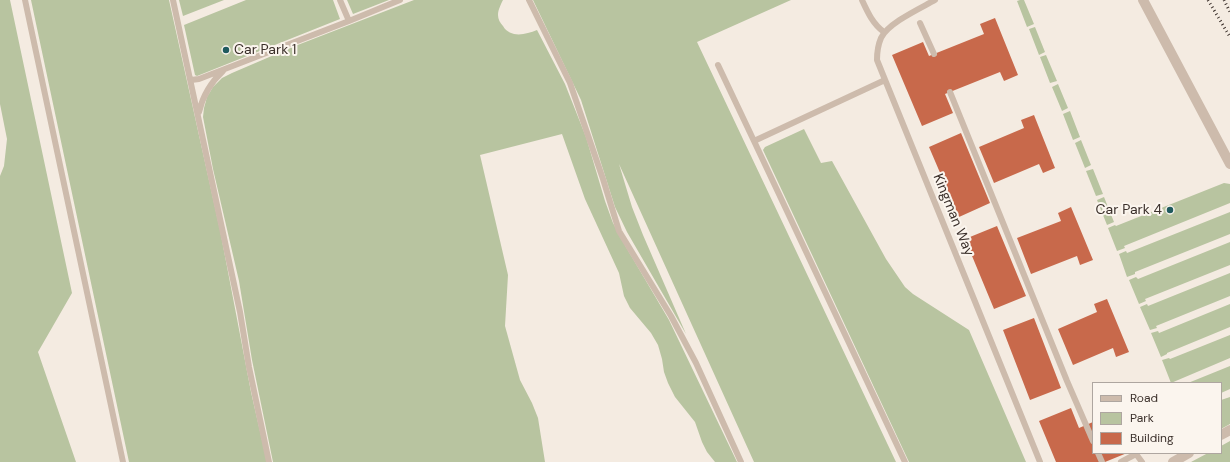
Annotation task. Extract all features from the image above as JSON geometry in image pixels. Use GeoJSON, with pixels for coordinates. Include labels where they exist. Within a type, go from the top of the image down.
{"type":"FeatureCollection","features":[{"type":"Feature","properties":{"kind":"street"},"geometry":{"type":"LineString","coordinates":[[1143,0],[1230,164]]}},
{"type":"Feature","properties":{"kind":"street"},"geometry":{"type":"LineString","coordinates":[[1172,462],[1187,454]]}},
{"type":"Feature","properties":{"kind":"lane"},"geometry":{"type":"LineString","coordinates":[[25,0],[123,462]]}},
{"type":"Feature","properties":{"kind":"lane"},"geometry":{"type":"LineString","coordinates":[[173,0],[240,312],[249,367],[269,462]]}},
{"type":"Feature","properties":{"kind":"lane"},"geometry":{"type":"LineString","coordinates":[[340,0],[349,21]]}},
{"type":"Feature","properties":{"kind":"lane"},"geometry":{"type":"LineString","coordinates":[[191,80],[199,79],[226,69],[400,0]]}},
{"type":"Feature","properties":{"kind":"lane"},"geometry":{"type":"LineString","coordinates":[[529,0],[570,84],[603,179],[619,231],[675,323],[696,363],[741,462]]}},
{"type":"Feature","properties":{"kind":"lane"},"geometry":{"type":"LineString","coordinates":[[862,0],[872,19],[884,32],[894,24],[913,15],[935,0]]}},
{"type":"Feature","properties":{"kind":"lane"},"geometry":{"type":"LineString","coordinates":[[920,23],[934,54]]}},
{"type":"Feature","properties":{"kind":"lane","name":"Kingman Way"},"geometry":{"type":"LineString","coordinates":[[884,32],[879,44],[878,60],[885,80],[1040,462]]}},
{"type":"Feature","properties":{"kind":"lane"},"geometry":{"type":"LineString","coordinates":[[718,65],[905,462]]}},
{"type":"Feature","properties":{"kind":"lane"},"geometry":{"type":"LineString","coordinates":[[198,116],[202,100],[209,86],[226,69]]}},
{"type":"Feature","properties":{"kind":"lane"},"geometry":{"type":"LineString","coordinates":[[754,141],[885,80]]}},
{"type":"Feature","properties":{"kind":"lane"},"geometry":{"type":"LineString","coordinates":[[950,92],[1067,381],[1092,439]]}},
{"type":"Feature","properties":{"kind":"lane"},"geometry":{"type":"LineString","coordinates":[[1121,462],[1136,454],[1142,462]]}},
{"type":"Feature","properties":{"kind":"green space"},"geometry":{"type":"Polygon","coordinates":[[[0,0],[10,0],[72,293],[38,352],[76,462],[0,462],[0,176],[4,166],[7,139],[0,104],[0,0]]]}},
{"type":"Feature","properties":{"kind":"green space"},"geometry":{"type":"Polygon","coordinates":[[[31,0],[169,0],[220,230],[251,392],[267,462],[129,462],[31,0]]]}},
{"type":"Feature","properties":{"kind":"green space"},"geometry":{"type":"Polygon","coordinates":[[[179,0],[224,0],[183,16],[179,0]]]}},
{"type":"Feature","properties":{"kind":"green space","name":"Car Park 1"},"geometry":{"type":"Polygon","coordinates":[[[246,0],[333,0],[340,19],[197,76],[195,75],[184,25],[246,0]]]}},
{"type":"Feature","properties":{"kind":"green space"},"geometry":{"type":"Polygon","coordinates":[[[347,0],[389,0],[353,14],[347,0]]]}},
{"type":"Feature","properties":{"kind":"green space"},"geometry":{"type":"Polygon","coordinates":[[[414,0],[503,0],[498,16],[500,22],[506,30],[514,34],[523,34],[537,30],[565,84],[586,137],[613,223],[669,320],[737,462],[715,462],[707,452],[702,442],[695,422],[675,397],[664,372],[658,345],[651,333],[630,308],[624,296],[619,273],[585,199],[562,134],[480,155],[508,275],[505,326],[520,380],[538,418],[545,462],[273,462],[252,360],[239,281],[213,169],[203,117],[207,97],[213,87],[222,78],[232,73],[295,46],[414,0]]]}},
{"type":"Feature","properties":{"kind":"green space"},"geometry":{"type":"Polygon","coordinates":[[[533,0],[791,0],[697,42],[896,462],[754,462],[619,164],[632,207],[643,235],[686,334],[627,232],[615,207],[581,100],[533,0]]]}},
{"type":"Feature","properties":{"kind":"green space"},"geometry":{"type":"Polygon","coordinates":[[[1024,0],[1034,24],[1027,27],[1017,1],[1024,0]]]}},
{"type":"Feature","properties":{"kind":"green space"},"geometry":{"type":"Polygon","coordinates":[[[1035,27],[1045,52],[1039,55],[1029,29],[1035,27]]]}},
{"type":"Feature","properties":{"kind":"green space"},"geometry":{"type":"Polygon","coordinates":[[[1046,55],[1057,81],[1050,83],[1040,57],[1046,55]]]}},
{"type":"Feature","properties":{"kind":"green space"},"geometry":{"type":"Polygon","coordinates":[[[1058,84],[1068,108],[1062,111],[1052,87],[1058,84]]]}},
{"type":"Feature","properties":{"kind":"green space"},"geometry":{"type":"Polygon","coordinates":[[[1070,111],[1080,137],[1073,140],[1063,114],[1070,111]]]}},
{"type":"Feature","properties":{"kind":"green space"},"geometry":{"type":"Polygon","coordinates":[[[804,129],[821,163],[832,161],[886,259],[905,287],[913,294],[969,330],[1026,462],[909,462],[763,150],[765,147],[804,129]]]}},
{"type":"Feature","properties":{"kind":"green space"},"geometry":{"type":"Polygon","coordinates":[[[1081,140],[1091,165],[1085,168],[1075,143],[1081,140]]]}},
{"type":"Feature","properties":{"kind":"green space"},"geometry":{"type":"Polygon","coordinates":[[[1093,169],[1103,194],[1096,196],[1086,171],[1093,169]]]}},
{"type":"Feature","properties":{"kind":"green space"},"geometry":{"type":"Polygon","coordinates":[[[1224,183],[1230,184],[1230,203],[1124,246],[1125,248],[1117,251],[1108,228],[1224,183]]]}},
{"type":"Feature","properties":{"kind":"green space"},"geometry":{"type":"Polygon","coordinates":[[[1104,197],[1114,222],[1107,225],[1097,200],[1104,197]]]}},
{"type":"Feature","properties":{"kind":"green space"},"geometry":{"type":"Polygon","coordinates":[[[1230,212],[1230,234],[1135,272],[1135,274],[1127,277],[1119,254],[1126,251],[1127,253],[1230,212]]]}},
{"type":"Feature","properties":{"kind":"green space"},"geometry":{"type":"Polygon","coordinates":[[[1230,242],[1230,265],[1145,299],[1146,301],[1139,304],[1129,280],[1136,277],[1138,279],[1230,242]]]}},
{"type":"Feature","properties":{"kind":"green space"},"geometry":{"type":"Polygon","coordinates":[[[1230,273],[1230,296],[1156,326],[1157,328],[1150,330],[1140,307],[1147,304],[1148,306],[1230,273]]]}},
{"type":"Feature","properties":{"kind":"green space"},"geometry":{"type":"Polygon","coordinates":[[[1230,304],[1230,327],[1167,353],[1161,357],[1151,333],[1158,331],[1159,333],[1230,304]]]}},
{"type":"Feature","properties":{"kind":"green space"},"geometry":{"type":"Polygon","coordinates":[[[1230,335],[1230,358],[1173,382],[1171,382],[1162,360],[1170,359],[1230,335]]]}},
{"type":"Feature","properties":{"kind":"green space"},"geometry":{"type":"Polygon","coordinates":[[[1230,366],[1230,389],[1222,393],[1222,382],[1190,382],[1230,366]]]}},
{"type":"Feature","properties":{"kind":"green space"},"geometry":{"type":"Polygon","coordinates":[[[1230,397],[1230,424],[1222,428],[1222,400],[1230,397]]]}},
{"type":"Feature","properties":{"kind":"green space"},"geometry":{"type":"Polygon","coordinates":[[[1230,441],[1230,462],[1191,462],[1206,454],[1222,454],[1222,445],[1230,441]]]}},
{"type":"Feature","properties":{"kind":"building"},"geometry":{"type":"Polygon","coordinates":[[[995,18],[1018,75],[1004,81],[1000,72],[945,94],[953,113],[922,126],[892,55],[923,42],[929,56],[984,34],[980,24],[995,18]]]}},
{"type":"Feature","properties":{"kind":"building"},"geometry":{"type":"Polygon","coordinates":[[[1034,115],[1055,168],[1043,173],[1039,164],[994,183],[979,147],[1024,128],[1021,120],[1034,115]]]}},
{"type":"Feature","properties":{"kind":"building"},"geometry":{"type":"Polygon","coordinates":[[[961,133],[990,203],[959,217],[929,147],[961,133]]]}},
{"type":"Feature","properties":{"kind":"building"},"geometry":{"type":"Polygon","coordinates":[[[1071,207],[1093,260],[1080,265],[1077,256],[1031,274],[1017,238],[1061,221],[1058,213],[1071,207]]]}},
{"type":"Feature","properties":{"kind":"building"},"geometry":{"type":"Polygon","coordinates":[[[997,226],[1026,296],[994,309],[965,239],[997,226]]]}},
{"type":"Feature","properties":{"kind":"building"},"geometry":{"type":"Polygon","coordinates":[[[1107,299],[1129,352],[1116,357],[1113,348],[1073,365],[1058,329],[1097,312],[1094,304],[1107,299]]]}},
{"type":"Feature","properties":{"kind":"building"},"geometry":{"type":"Polygon","coordinates":[[[1034,318],[1061,388],[1030,400],[1003,330],[1034,318]]]}},
{"type":"Feature","properties":{"kind":"building"},"geometry":{"type":"Polygon","coordinates":[[[1071,408],[1079,428],[1092,422],[1092,454],[1125,454],[1105,462],[1056,462],[1039,421],[1071,408]]]}},
{"type":"Feature","properties":{"kind":"railway"},"geometry":{"type":"LineString","coordinates":[[1208,0],[1230,37]]}},
{"type":"Feature","properties":{"kind":"railway"},"geometry":{"type":"LineString","coordinates":[[1224,0],[1230,12]]}},
{"type":"Feature","properties":{"kind":"place","name":"Car Park 1"},"geometry":{"type":"Point","coordinates":[226,50]}},
{"type":"Feature","properties":{"kind":"place","name":"Car Park 4"},"geometry":{"type":"Point","coordinates":[1170,210]}}]}
